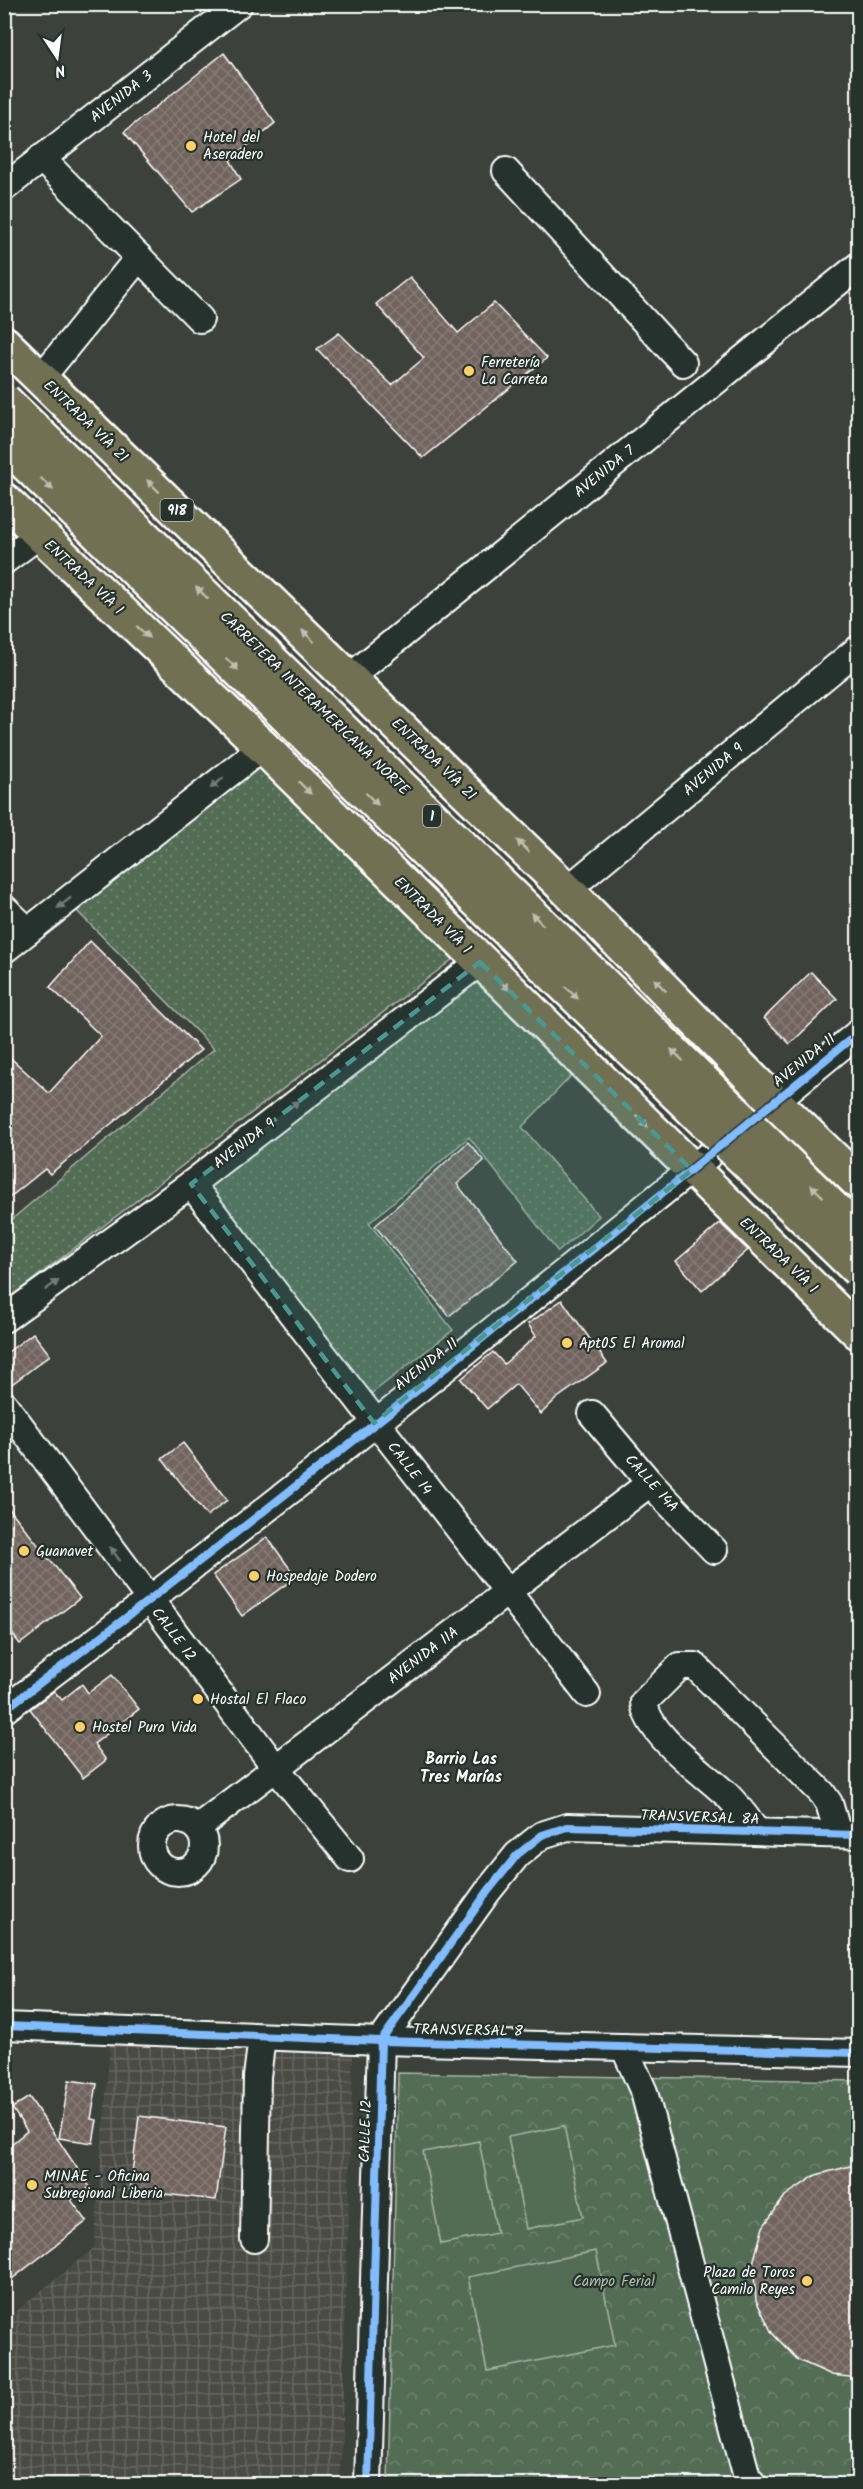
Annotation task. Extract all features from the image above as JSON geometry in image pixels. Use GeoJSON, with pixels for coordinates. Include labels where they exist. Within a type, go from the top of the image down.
{"type":"FeatureCollection","features":[{"type":"Feature","properties":{"kind":"main road","name":"ENTRADA VÍA 21"},"geometry":{"type":"LineString","coordinates":[[4,343],[567,890],[774,1101],[858,1182]]}},
{"type":"Feature","properties":{"kind":"main road","name":"CARRETERA INTERAMERICANA NORTE"},"geometry":{"type":"LineString","coordinates":[[4,400],[858,1232]]}},
{"type":"Feature","properties":{"kind":"main road","name":"CARRETERA INTERAMERICANA NORTE"},"geometry":{"type":"LineString","coordinates":[[4,443],[858,1270]]}},
{"type":"Feature","properties":{"kind":"main road","name":"ENTRADA VÍA 1"},"geometry":{"type":"LineString","coordinates":[[4,500],[264,747],[858,1332]]}},
{"type":"Feature","properties":{"kind":"street","name":"AVENIDA 3"},"geometry":{"type":"LineString","coordinates":[[4,188],[239,4]]}},
{"type":"Feature","properties":{"kind":"street"},"geometry":{"type":"LineString","coordinates":[[42,158],[200,318]]}},
{"type":"Feature","properties":{"kind":"street"},"geometry":{"type":"LineString","coordinates":[[506,171],[683,363]]}},
{"type":"Feature","properties":{"kind":"street"},"geometry":{"type":"LineString","coordinates":[[41,378],[139,257]]}},
{"type":"Feature","properties":{"kind":"street","name":"AVENIDA 7"},"geometry":{"type":"LineString","coordinates":[[350,677],[858,266]]}},
{"type":"Feature","properties":{"kind":"street"},"geometry":{"type":"LineString","coordinates":[[4,561],[39,534]]}},
{"type":"Feature","properties":{"kind":"street","name":"AVENIDA 9"},"geometry":{"type":"LineString","coordinates":[[567,890],[858,649]]}},
{"type":"Feature","properties":{"kind":"street"},"geometry":{"type":"LineString","coordinates":[[4,950],[264,747]]}},
{"type":"Feature","properties":{"kind":"street"},"geometry":{"type":"LineString","coordinates":[[4,908],[28,931]]}},
{"type":"Feature","properties":{"kind":"street","name":"AVENIDA 9"},"geometry":{"type":"LineString","coordinates":[[4,1319],[191,1184],[480,962]]}},
{"type":"Feature","properties":{"kind":"street","name":"AVENIDA 11"},"geometry":{"type":"LineString","coordinates":[[4,1710],[149,1601],[374,1423],[692,1170],[858,1033]]}},
{"type":"Feature","properties":{"kind":"street","name":"CALLE 14"},"geometry":{"type":"LineString","coordinates":[[191,1184],[374,1423],[587,1694]]}},
{"type":"Feature","properties":{"kind":"street","name":"CALLE 12"},"geometry":{"type":"LineString","coordinates":[[4,1404],[275,1767],[350,1859]]}},
{"type":"Feature","properties":{"kind":"street","name":"CALLE 14A"},"geometry":{"type":"LineString","coordinates":[[592,1414],[650,1483],[714,1550]]}},
{"type":"Feature","properties":{"kind":"street","name":"AVENIDA 11A"},"geometry":{"type":"LineString","coordinates":[[197,1828],[650,1483]]}},
{"type":"Feature","properties":{"kind":"street"},"geometry":{"type":"LineString","coordinates":[[757,1832],[730,1798],[662,1735],[645,1713],[644,1702],[680,1666],[695,1666],[822,1793],[848,1835]]}},
{"type":"Feature","properties":{"kind":"street","name":"TRANSVERSAL 8A"},"geometry":{"type":"LineString","coordinates":[[381,2042],[488,1891],[517,1855],[542,1835],[567,1827],[848,1835]]}},
{"type":"Feature","properties":{"kind":"street","name":"TRANSVERSAL 8"},"geometry":{"type":"LineString","coordinates":[[4,2026],[381,2042],[858,2053]]}},
{"type":"Feature","properties":{"kind":"street"},"geometry":{"type":"LineString","coordinates":[[254,2239],[257,2077],[262,2037]]}},
{"type":"Feature","properties":{"kind":"street","name":"CALLE 12"},"geometry":{"type":"LineString","coordinates":[[368,2484],[381,2042]]}},
{"type":"Feature","properties":{"kind":"street"},"geometry":{"type":"LineString","coordinates":[[624,2047],[644,2092],[744,2466],[753,2484]]}},
{"type":"Feature","properties":{"kind":"highlighted area"},"geometry":{"type":"Polygon","coordinates":[[[480,962],[692,1170],[374,1423],[191,1184],[480,962]]]}},
{"type":"Feature","properties":{"kind":"shaded area"},"geometry":{"type":"Polygon","coordinates":[[[110,2045],[353,2054],[340,2484],[5,2484],[5,2320],[94,2248],[110,2045]]]}},
{"type":"Feature","properties":{"kind":"green space"},"geometry":{"type":"Polygon","coordinates":[[[274,750],[478,940],[5,1301],[5,1225],[214,1049],[75,909],[274,750]]]}},
{"type":"Feature","properties":{"kind":"green space"},"geometry":{"type":"Polygon","coordinates":[[[478,976],[572,1075],[522,1127],[599,1216],[558,1252],[469,1137],[369,1223],[453,1330],[367,1397],[204,1186],[478,976]]]}},
{"type":"Feature","properties":{"kind":"green space","name":"Campo Ferial"},"geometry":{"type":"Polygon","coordinates":[[[398,2073],[858,2081],[858,2484],[388,2484],[398,2073]]]}},
{"type":"Feature","properties":{"kind":"green space"},"geometry":{"type":"Polygon","coordinates":[[[564,2126],[583,2217],[526,2229],[508,2137],[564,2126]]]}},
{"type":"Feature","properties":{"kind":"green space"},"geometry":{"type":"Polygon","coordinates":[[[479,2141],[497,2233],[441,2244],[423,2152],[479,2141]]]}},
{"type":"Feature","properties":{"kind":"green space"},"geometry":{"type":"Polygon","coordinates":[[[596,2251],[615,2345],[487,2371],[468,2277],[596,2251]]]}},
{"type":"Feature","properties":{"kind":"building","name":"Hotel del Aseradero"},"geometry":{"type":"Polygon","coordinates":[[[224,53],[275,123],[230,160],[241,179],[192,212],[124,132],[224,53]]]}},
{"type":"Feature","properties":{"kind":"building","name":"Ferretería La Carreta"},"geometry":{"type":"Polygon","coordinates":[[[410,277],[458,333],[494,303],[547,358],[423,458],[317,349],[339,333],[392,385],[424,358],[376,304],[410,277]]]}},
{"type":"Feature","properties":{"kind":"building"},"geometry":{"type":"Polygon","coordinates":[[[90,941],[201,1050],[50,1174],[45,1169],[4,1202],[4,1052],[49,1093],[101,1036],[50,987],[90,941]]]}},
{"type":"Feature","properties":{"kind":"building"},"geometry":{"type":"Polygon","coordinates":[[[811,972],[837,999],[790,1044],[764,1018],[811,972]]]}},
{"type":"Feature","properties":{"kind":"building"},"geometry":{"type":"Polygon","coordinates":[[[468,1142],[484,1161],[457,1184],[518,1261],[449,1316],[375,1226],[468,1142]]]}},
{"type":"Feature","properties":{"kind":"building"},"geometry":{"type":"Polygon","coordinates":[[[720,1223],[748,1250],[702,1291],[676,1261],[720,1223]]]}},
{"type":"Feature","properties":{"kind":"building"},"geometry":{"type":"Polygon","coordinates":[[[562,1300],[607,1363],[556,1399],[541,1414],[516,1384],[487,1409],[461,1379],[493,1352],[504,1364],[536,1336],[528,1324],[562,1300]]]}},
{"type":"Feature","properties":{"kind":"building"},"geometry":{"type":"Polygon","coordinates":[[[33,1333],[50,1355],[12,1384],[4,1374],[4,1355],[33,1333]]]}},
{"type":"Feature","properties":{"kind":"building"},"geometry":{"type":"Polygon","coordinates":[[[183,1443],[227,1500],[207,1516],[162,1459],[183,1443]]]}},
{"type":"Feature","properties":{"kind":"building","name":"Guanavet"},"geometry":{"type":"Polygon","coordinates":[[[4,1502],[80,1598],[20,1644],[4,1624],[4,1502]]]}},
{"type":"Feature","properties":{"kind":"building","name":"Hospedaje Dodero"},"geometry":{"type":"Polygon","coordinates":[[[267,1537],[296,1577],[242,1616],[213,1575],[267,1537]]]}},
{"type":"Feature","properties":{"kind":"building","name":"Hostel Pura Vida"},"geometry":{"type":"Polygon","coordinates":[[[112,1675],[139,1709],[94,1744],[106,1760],[83,1778],[30,1709],[54,1691],[62,1700],[82,1684],[88,1693],[112,1675]]]}},
{"type":"Feature","properties":{"kind":"building"},"geometry":{"type":"Polygon","coordinates":[[[69,2080],[97,2084],[91,2119],[97,2120],[93,2143],[59,2138],[69,2080]]]}},
{"type":"Feature","properties":{"kind":"building","name":"MINAE - Oficina Subregional Liberia"},"geometry":{"type":"Polygon","coordinates":[[[29,2097],[90,2187],[71,2200],[87,2221],[4,2285],[4,2150],[27,2131],[12,2108],[29,2097]]]}},
{"type":"Feature","properties":{"kind":"building"},"geometry":{"type":"Polygon","coordinates":[[[139,2116],[226,2127],[216,2200],[130,2190],[139,2116]]]}},
{"type":"Feature","properties":{"kind":"building","name":"Plaza de Toros Camilo Reyes"},"geometry":{"type":"Polygon","coordinates":[[[858,2164],[858,2378],[832,2375],[798,2360],[772,2333],[756,2300],[753,2263],[763,2227],[785,2196],[816,2175],[858,2164]]]}},
{"type":"Feature","properties":{"kind":"cycle path"},"geometry":{"type":"LineString","coordinates":[[4,1710],[221,1545],[435,1376],[858,1033]]}},
{"type":"Feature","properties":{"kind":"cycle path"},"geometry":{"type":"LineString","coordinates":[[368,2484],[381,2041],[488,1891],[517,1855],[542,1835],[567,1827],[858,1835]]}},
{"type":"Feature","properties":{"kind":"cycle path"},"geometry":{"type":"LineString","coordinates":[[4,2026],[381,2041],[858,2053]]}},
{"type":"Feature","properties":{"kind":"place","name":"Hotel del Aseradero"},"geometry":{"type":"Point","coordinates":[191,146]}},
{"type":"Feature","properties":{"kind":"place","name":"Ferretería La Carreta"},"geometry":{"type":"Point","coordinates":[469,371]}},
{"type":"Feature","properties":{"kind":"place","name":"Apt05 El Aromal"},"geometry":{"type":"Point","coordinates":[567,1343]}},
{"type":"Feature","properties":{"kind":"place","name":"Guanavet"},"geometry":{"type":"Point","coordinates":[24,1551]}},
{"type":"Feature","properties":{"kind":"place","name":"Hospedaje Dodero"},"geometry":{"type":"Point","coordinates":[254,1576]}},
{"type":"Feature","properties":{"kind":"place","name":"Hostal El Flaco"},"geometry":{"type":"Point","coordinates":[198,1699]}},
{"type":"Feature","properties":{"kind":"place","name":"Hostel Pura Vida"},"geometry":{"type":"Point","coordinates":[80,1727]}},
{"type":"Feature","properties":{"kind":"place","name":"MINAE - Oficina Subregional Liberia"},"geometry":{"type":"Point","coordinates":[32,2185]}},
{"type":"Feature","properties":{"kind":"place","name":"Plaza de Toros Camilo Reyes"},"geometry":{"type":"Point","coordinates":[807,2281]}},
{"type":"Feature","properties":{"kind":"district","name":"Barrio Las Tres Marías"},"geometry":{"type":"Point","coordinates":[461,1767]}}]}
